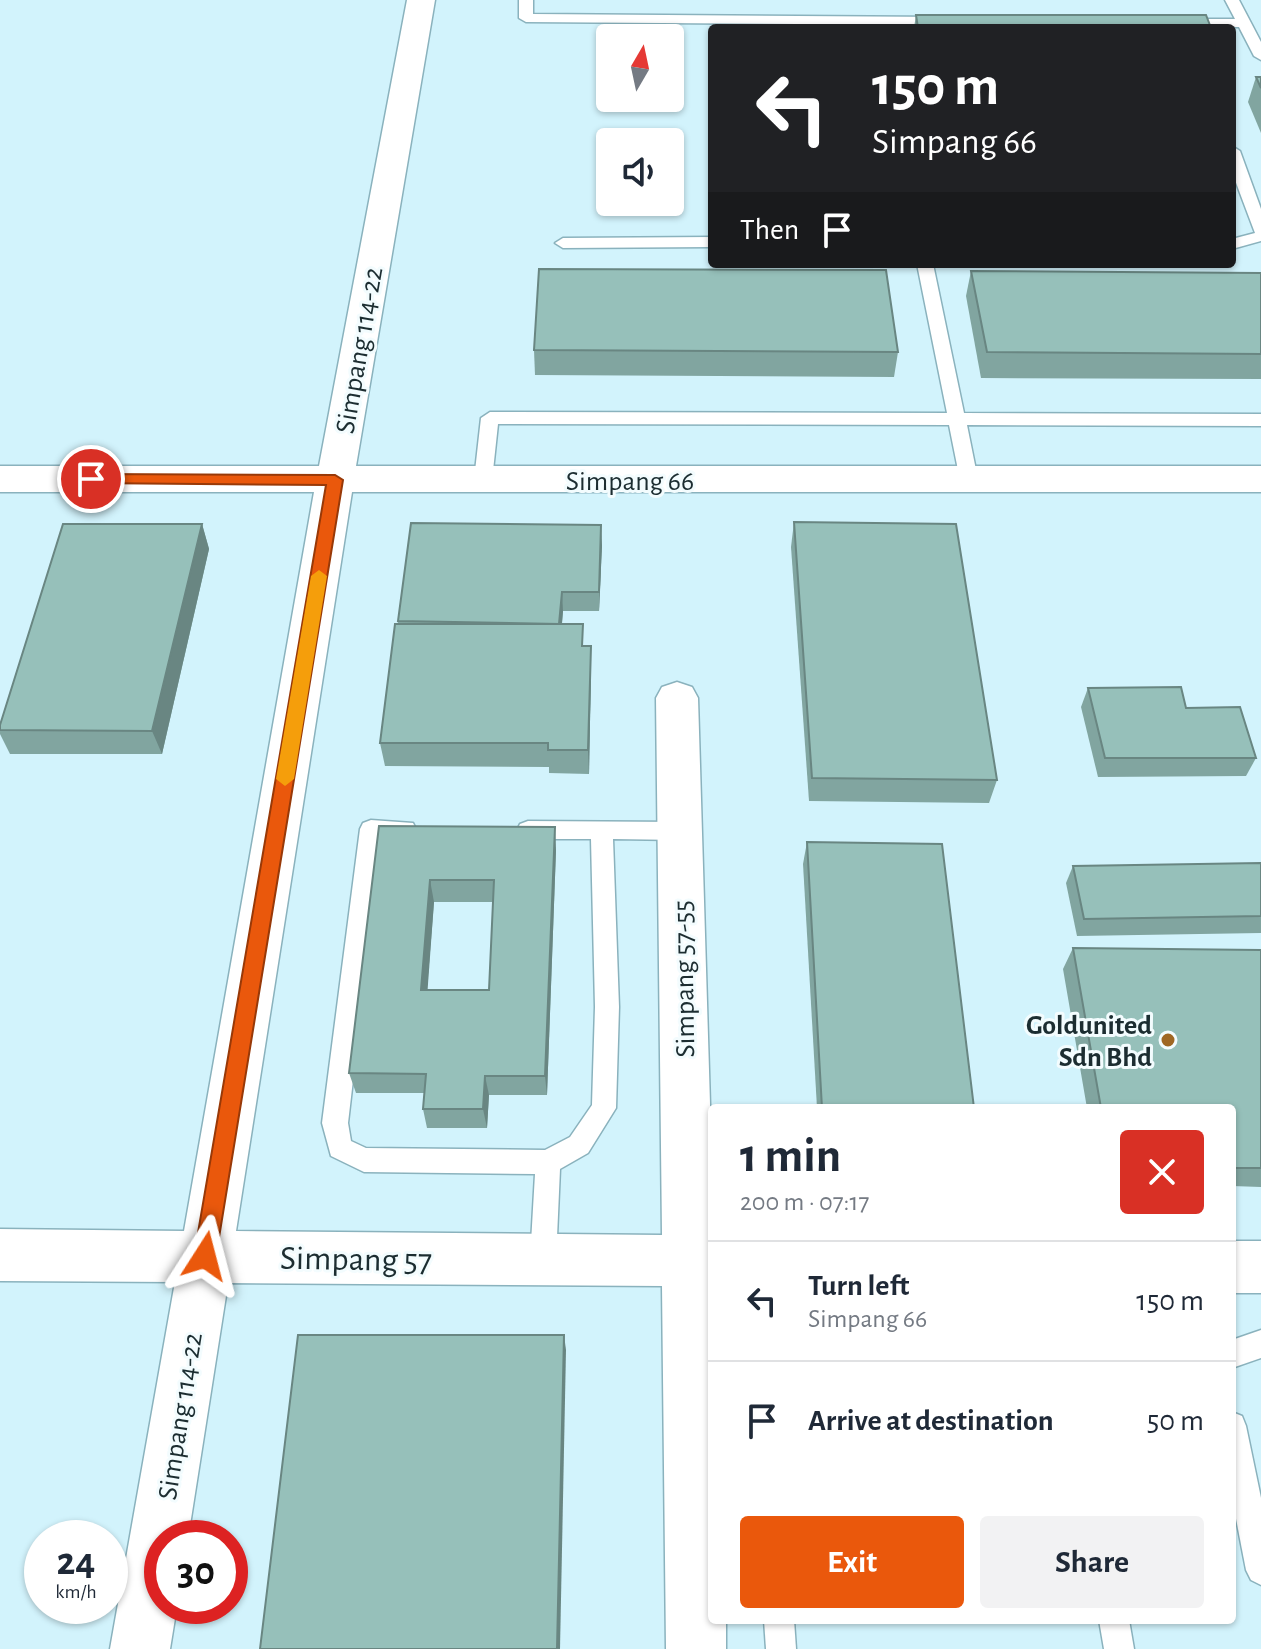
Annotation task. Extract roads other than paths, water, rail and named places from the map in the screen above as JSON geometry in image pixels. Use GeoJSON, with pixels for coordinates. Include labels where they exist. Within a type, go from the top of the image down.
{"type":"FeatureCollection","features":[{"type":"Feature","properties":{"kind":"street","name":"Simpang 114-22"},"geometry":{"type":"LineString","coordinates":[[140,1649],[335,480],[421,0]]}},
{"type":"Feature","properties":{"kind":"street","name":"Simpang 66"},"geometry":{"type":"LineString","coordinates":[[0,479],[1261,479]]}},
{"type":"Feature","properties":{"kind":"street","name":"Simpang 57-55"},"geometry":{"type":"LineString","coordinates":[[677,698],[680,831],[701,1261],[696,1649]]}},
{"type":"Feature","properties":{"kind":"street","name":"Simpang 57"},"geometry":{"type":"LineString","coordinates":[[0,1255],[701,1261]]}},
{"type":"Feature","properties":{"kind":"street"},"geometry":{"type":"LineString","coordinates":[[1236,1267],[1261,1267]]}},
{"type":"Feature","properties":{"kind":"lane"},"geometry":{"type":"LineString","coordinates":[[526,0],[526,18],[956,21]]}},
{"type":"Feature","properties":{"kind":"lane"},"geometry":{"type":"LineString","coordinates":[[1232,0],[1261,56]]}},
{"type":"Feature","properties":{"kind":"lane"},"geometry":{"type":"LineString","coordinates":[[1163,23],[1242,23]]}},
{"type":"Feature","properties":{"kind":"lane"},"geometry":{"type":"LineString","coordinates":[[1236,164],[1261,230]]}},
{"type":"Feature","properties":{"kind":"lane"},"geometry":{"type":"LineString","coordinates":[[1236,203],[1253,203]]}},
{"type":"Feature","properties":{"kind":"lane"},"geometry":{"type":"LineString","coordinates":[[1236,243],[1261,236]]}},
{"type":"Feature","properties":{"kind":"lane"},"geometry":{"type":"LineString","coordinates":[[563,243],[708,242]]}},
{"type":"Feature","properties":{"kind":"lane"},"geometry":{"type":"LineString","coordinates":[[926,268],[969,480]]}},
{"type":"Feature","properties":{"kind":"lane"},"geometry":{"type":"LineString","coordinates":[[483,480],[490,418],[1261,420]]}},
{"type":"Feature","properties":{"kind":"lane"},"geometry":{"type":"LineString","coordinates":[[432,829],[371,829],[335,1123],[340,1148],[364,1160],[548,1162],[579,1145],[604,1108],[607,1007],[602,830]]}},
{"type":"Feature","properties":{"kind":"lane"},"geometry":{"type":"LineString","coordinates":[[510,830],[680,831]]}},
{"type":"Feature","properties":{"kind":"lane"},"geometry":{"type":"LineString","coordinates":[[543,1260],[548,1162]]}},
{"type":"Feature","properties":{"kind":"lane"},"geometry":{"type":"LineString","coordinates":[[1236,1353],[1261,1344]]}},
{"type":"Feature","properties":{"kind":"lane"},"geometry":{"type":"LineString","coordinates":[[1236,1446],[1261,1570]]}},
{"type":"Feature","properties":{"kind":"lane"},"geometry":{"type":"LineString","coordinates":[[779,1624],[781,1649]]}},
{"type":"Feature","properties":{"kind":"lane"},"geometry":{"type":"LineString","coordinates":[[1115,1624],[1119,1649]]}},
{"type":"Feature","properties":{"kind":"place","name":"Goldunited Sdn Bhd"},"geometry":{"type":"Point","coordinates":[1168,1040]}}]}
